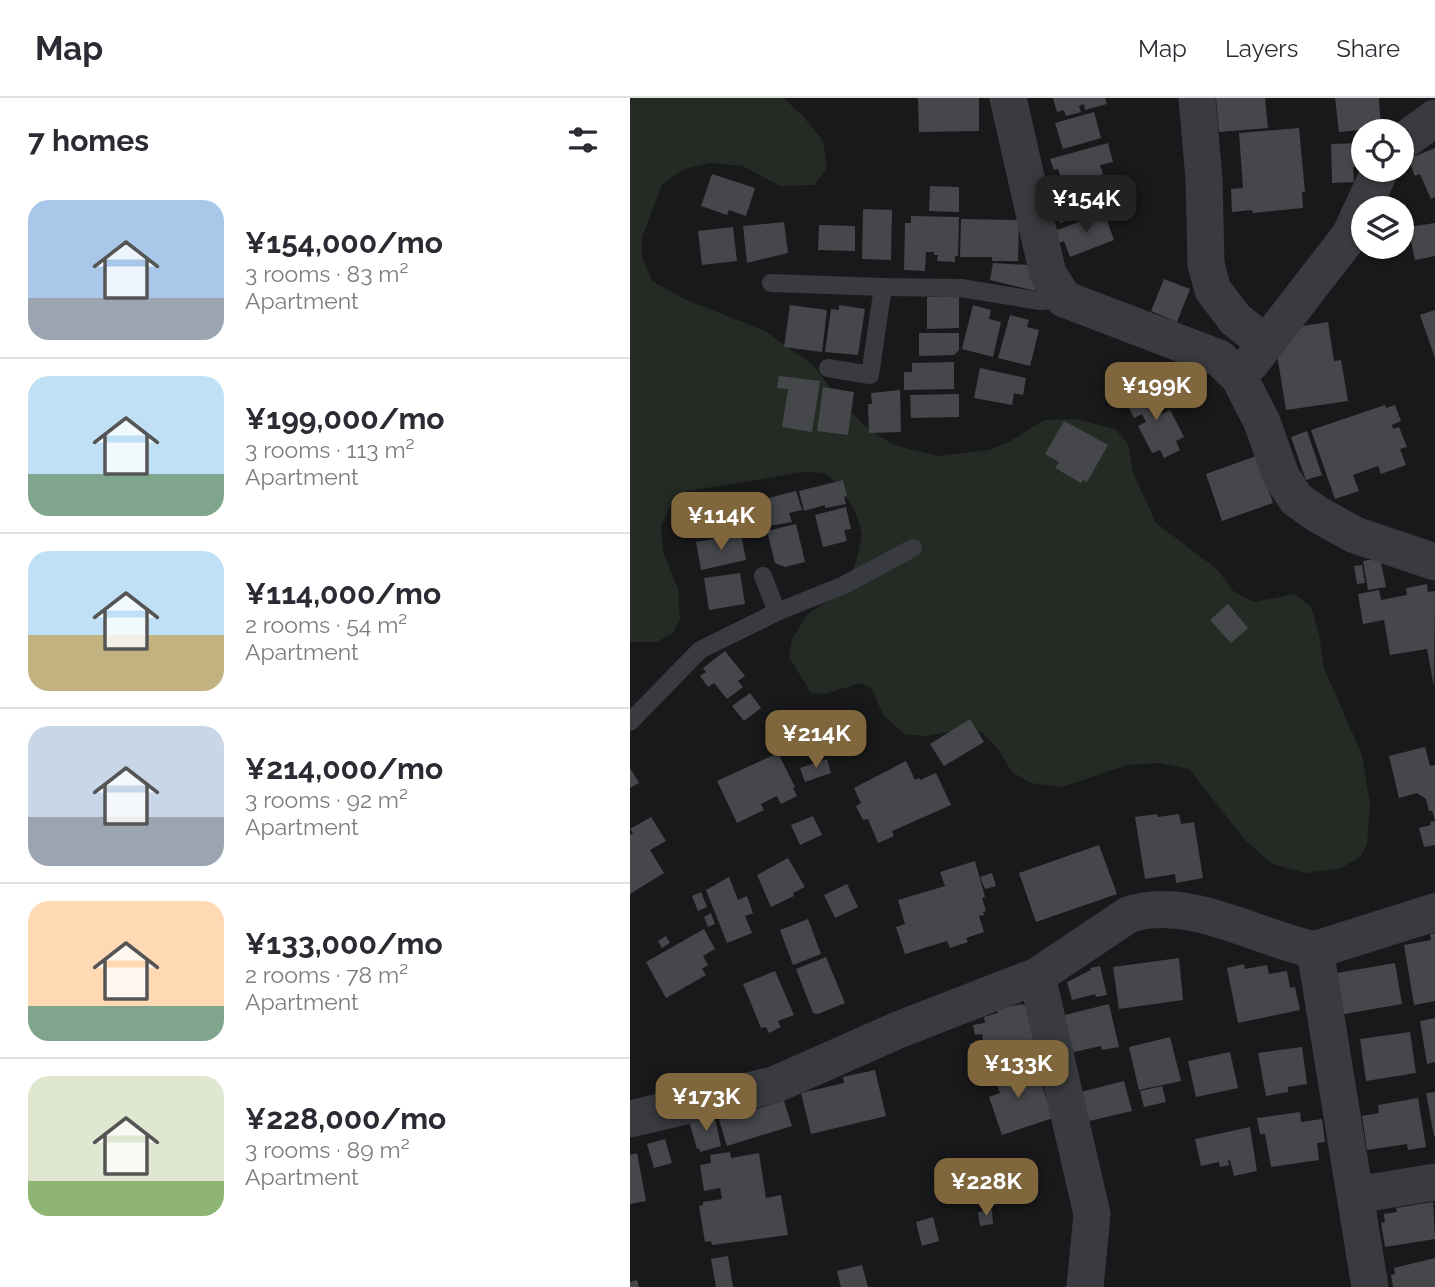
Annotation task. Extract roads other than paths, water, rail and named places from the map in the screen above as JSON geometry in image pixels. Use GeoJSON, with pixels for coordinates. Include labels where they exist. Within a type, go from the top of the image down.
{"type":"FeatureCollection","features":[{"type":"Feature","properties":{"kind":"street"},"geometry":{"type":"LineString","coordinates":[[1008,98],[1048,274],[1064,299],[1219,358],[1239,377],[1262,422],[1281,476],[1296,499],[1317,514],[1355,534],[1435,562]]}},
{"type":"Feature","properties":{"kind":"street"},"geometry":{"type":"LineString","coordinates":[[1197,98],[1204,179],[1206,264],[1213,290],[1236,319],[1266,344]]}},
{"type":"Feature","properties":{"kind":"street"},"geometry":{"type":"LineString","coordinates":[[1414,133],[1435,118]]}},
{"type":"Feature","properties":{"kind":"street"},"geometry":{"type":"LineString","coordinates":[[1239,377],[1350,236],[1375,182]]}},
{"type":"Feature","properties":{"kind":"street"},"geometry":{"type":"LineString","coordinates":[[630,1119],[774,1085],[898,1030],[1037,976],[1128,915],[1143,909],[1161,908],[1197,914],[1315,950],[1435,912]]}},
{"type":"Feature","properties":{"kind":"street"},"geometry":{"type":"LineString","coordinates":[[1315,950],[1370,1287]]}},
{"type":"Feature","properties":{"kind":"street"},"geometry":{"type":"LineString","coordinates":[[1037,976],[1092,1214],[1085,1287]]}},
{"type":"Feature","properties":{"kind":"street"},"geometry":{"type":"LineString","coordinates":[[1356,1195],[1435,1182]]}},
{"type":"Feature","properties":{"kind":"lane"},"geometry":{"type":"LineString","coordinates":[[771,283],[961,288],[1040,301],[1064,299]]}},
{"type":"Feature","properties":{"kind":"lane"},"geometry":{"type":"LineString","coordinates":[[828,368],[870,375],[883,288]]}},
{"type":"Feature","properties":{"kind":"lane"},"geometry":{"type":"LineString","coordinates":[[630,722],[700,650],[777,612],[844,585],[913,548]]}},
{"type":"Feature","properties":{"kind":"lane"},"geometry":{"type":"LineString","coordinates":[[763,576],[777,612]]}}]}
